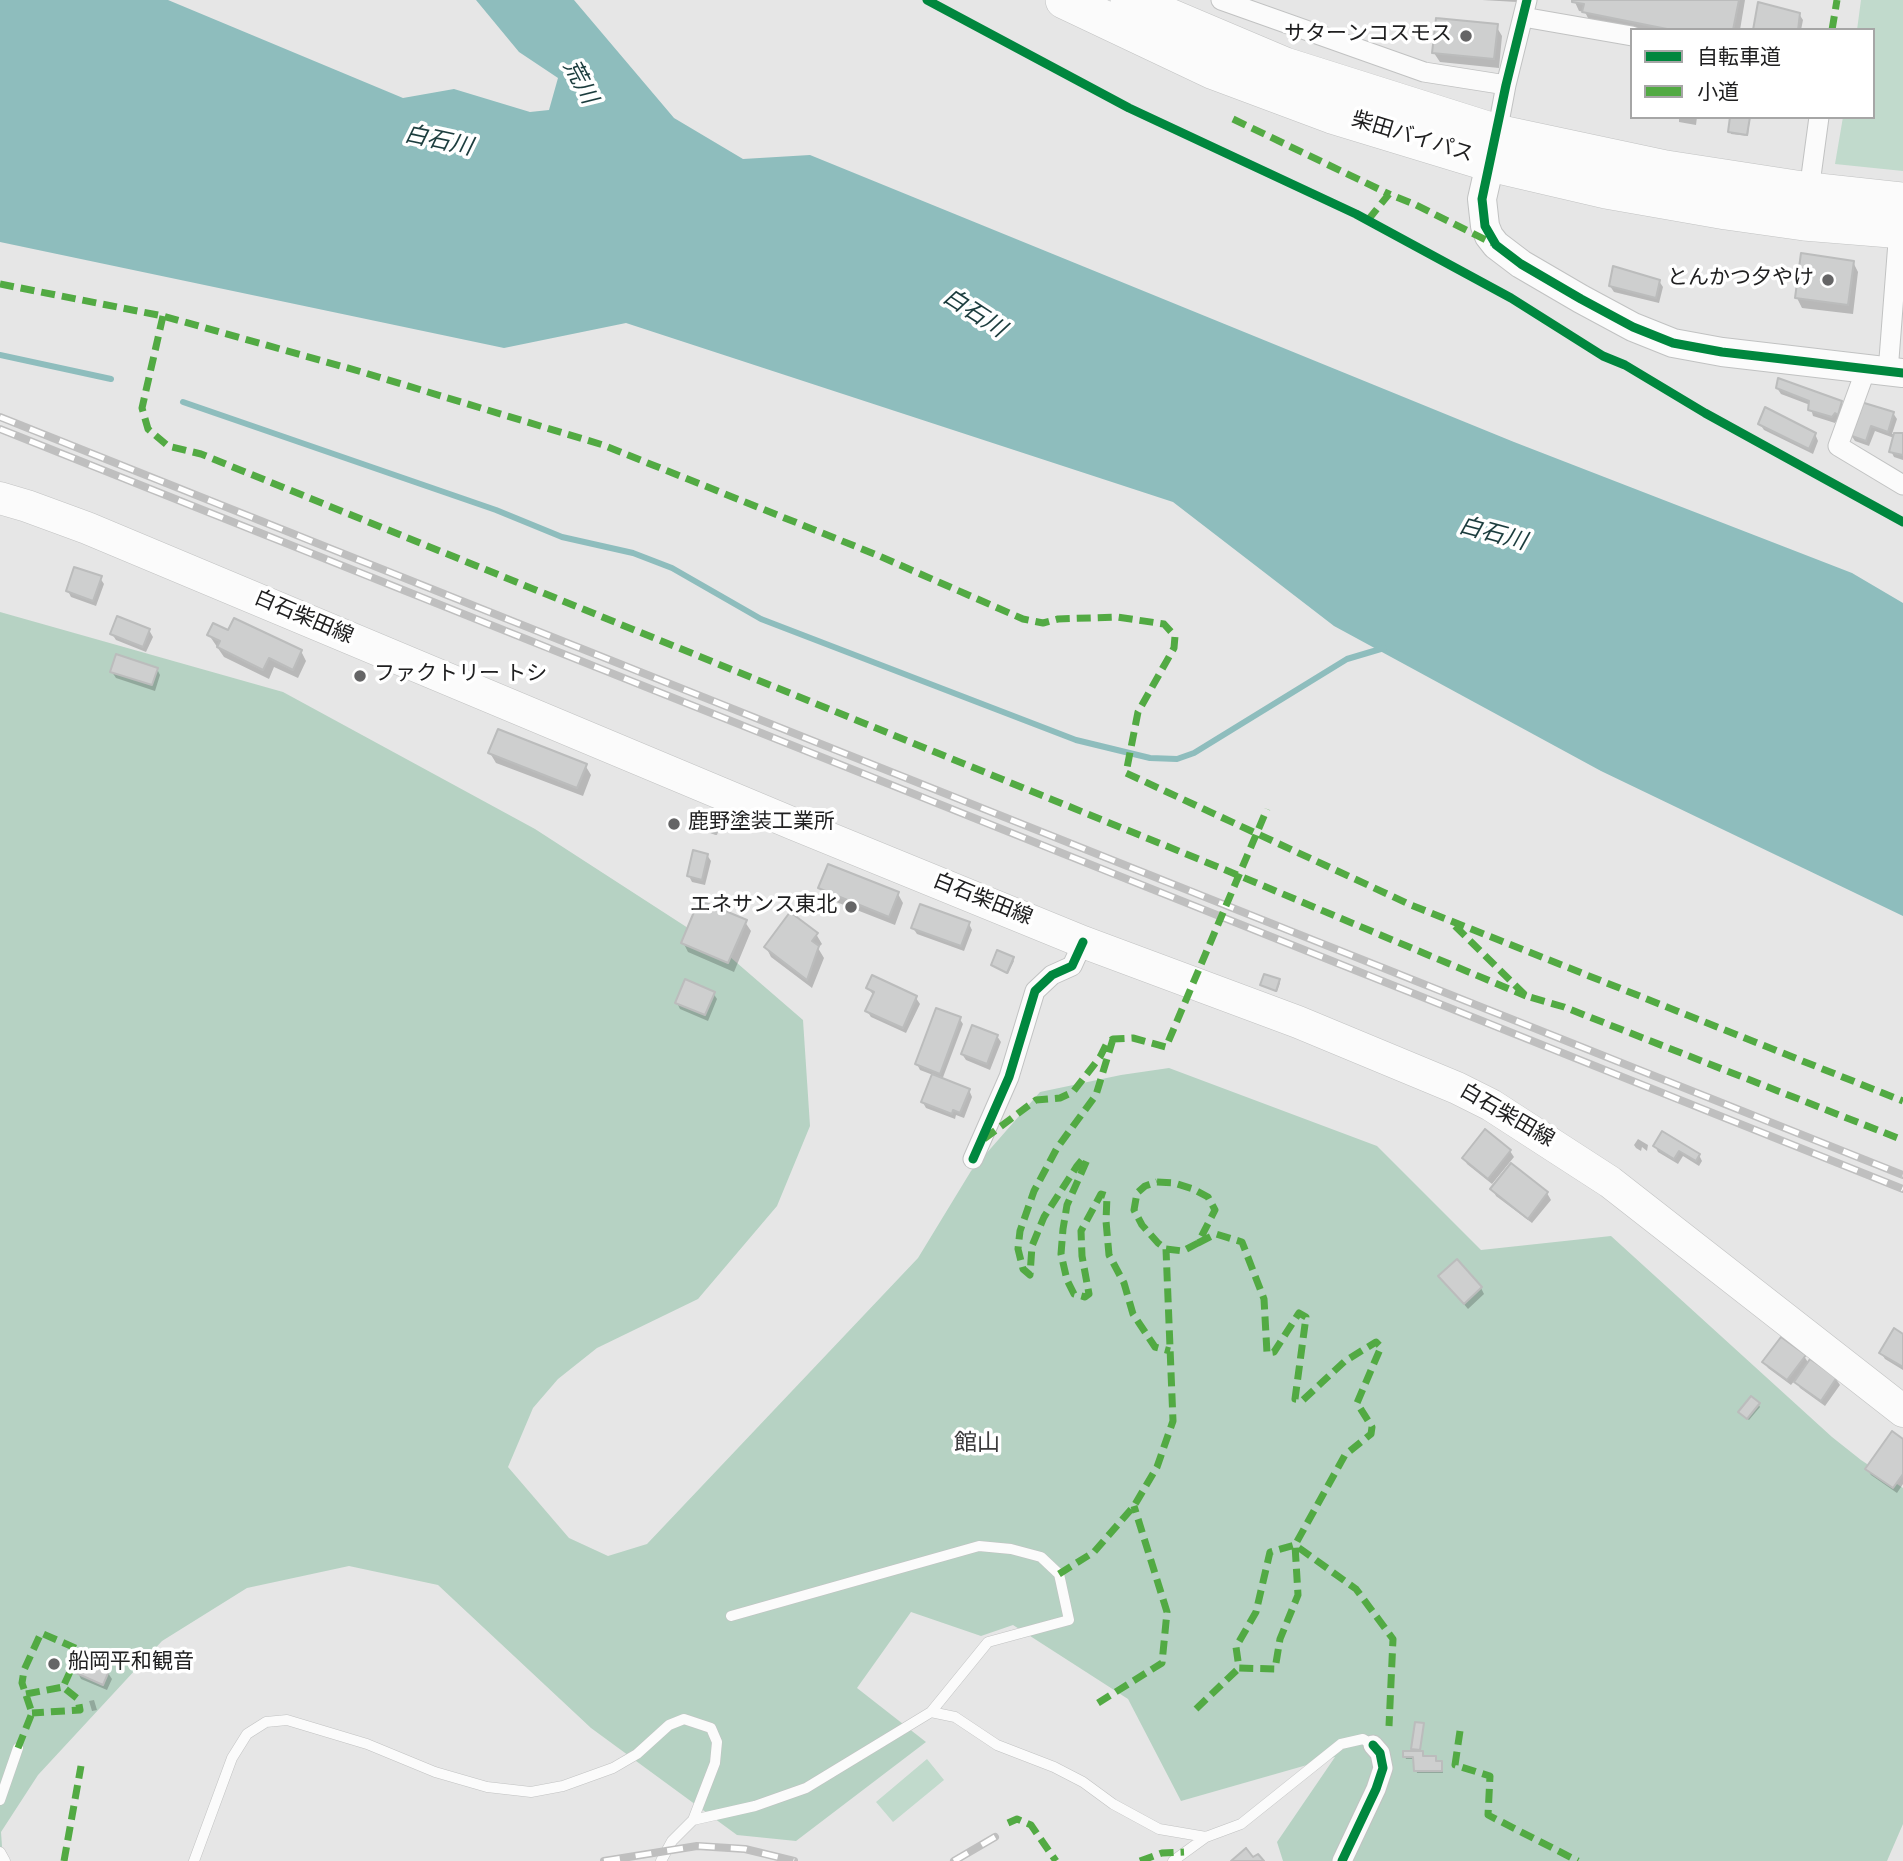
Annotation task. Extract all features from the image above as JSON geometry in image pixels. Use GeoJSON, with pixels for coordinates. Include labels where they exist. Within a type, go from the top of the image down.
{"type":"FeatureCollection","features":[{"type":"Feature","properties":{"kind":"highway","name":"柴田バイパス"},"geometry":{"type":"LineString","coordinates":[[1064,0],[1214,71],[1332,115],[1493,148],[1666,169],[1809,191],[1902,220]]}},
{"type":"Feature","properties":{"kind":"highway","name":"柴田バイパス"},"geometry":{"type":"LineString","coordinates":[[1129,0],[1285,66],[1606,190],[1804,222],[1902,220]]}},
{"type":"Feature","properties":{"kind":"main road","name":"白石柴田線"},"geometry":{"type":"LineString","coordinates":[[0,498],[87,528],[794,824],[1083,942],[1298,1022],[1491,1104],[1610,1182],[1903,1411]]}},
{"type":"Feature","properties":{"kind":"street"},"geometry":{"type":"LineString","coordinates":[[1221,0],[1424,72],[1506,85]]}},
{"type":"Feature","properties":{"kind":"street"},"geometry":{"type":"LineString","coordinates":[[1630,35],[1525,9],[1482,200],[1489,236],[1496,245],[1521,264],[1581,299],[1633,327],[1673,343],[1722,352],[1886,372]]}},
{"type":"Feature","properties":{"kind":"street"},"geometry":{"type":"LineString","coordinates":[[1809,191],[1819,119]]}},
{"type":"Feature","properties":{"kind":"street"},"geometry":{"type":"LineString","coordinates":[[1902,220],[1886,372],[1838,446],[1903,485]]}},
{"type":"Feature","properties":{"kind":"street"},"geometry":{"type":"LineString","coordinates":[[973,1158],[1009,1077],[1035,991],[1052,975],[1072,966],[1083,942]]}},
{"type":"Feature","properties":{"kind":"street"},"geometry":{"type":"LineString","coordinates":[[1342,1861],[1383,1768],[1380,1754],[1373,1745]]}},
{"type":"Feature","properties":{"kind":"lane"},"geometry":{"type":"LineString","coordinates":[[693,1820],[755,1806],[806,1788],[931,1712],[988,1642],[1069,1620],[1059,1574],[1041,1557],[1012,1549],[979,1546],[731,1616]]}},
{"type":"Feature","properties":{"kind":"lane"},"geometry":{"type":"LineString","coordinates":[[931,1712],[956,1717],[997,1745],[1054,1767],[1159,1829],[1206,1837]]}},
{"type":"Feature","properties":{"kind":"lane"},"geometry":{"type":"LineString","coordinates":[[194,1861],[232,1758],[247,1734],[267,1722],[287,1720],[367,1744],[435,1772],[487,1787],[531,1792],[563,1786],[613,1768],[637,1754],[669,1725],[684,1719],[711,1728],[717,1742],[715,1763],[693,1820],[672,1841],[661,1861]]}},
{"type":"Feature","properties":{"kind":"lane"},"geometry":{"type":"LineString","coordinates":[[1172,1861],[1206,1837],[1241,1824],[1341,1744],[1363,1739],[1373,1745]]}},
{"type":"Feature","properties":{"kind":"lane"},"geometry":{"type":"LineString","coordinates":[[0,1800],[18,1748]]}},
{"type":"Feature","properties":{"kind":"lane"},"geometry":{"type":"LineString","coordinates":[[0,1852],[5,1861]]}},
{"type":"Feature","properties":{"kind":"green space"},"geometry":{"type":"Polygon","coordinates":[[[1861,0],[1903,0],[1903,171],[1835,164],[1843,119],[1875,119],[1875,28],[1857,28],[1861,0]]]}},
{"type":"Feature","properties":{"kind":"green space"},"geometry":{"type":"Polygon","coordinates":[[[0,612],[283,692],[535,829],[722,950],[803,1020],[810,1126],[777,1206],[698,1299],[597,1348],[558,1379],[533,1408],[508,1467],[569,1538],[608,1556],[647,1544],[918,1258],[971,1171],[1040,1092],[1169,1068],[1377,1146],[1481,1250],[1611,1236],[1832,1437],[1903,1488],[1903,1824],[1887,1861],[1283,1861],[1277,1842],[1335,1757],[1181,1801],[1128,1699],[1013,1625],[981,1636],[911,1612],[857,1688],[926,1742],[796,1841],[737,1835],[591,1728],[438,1585],[349,1566],[247,1588],[162,1641],[38,1775],[1,1832],[3,1861],[0,1861],[0,612]]]}},
{"type":"Feature","properties":{"kind":"green space"},"geometry":{"type":"Polygon","coordinates":[[[927,1759],[944,1780],[893,1822],[876,1802],[927,1759]]]}},
{"type":"Feature","properties":{"kind":"water"},"geometry":{"type":"Polygon","coordinates":[[[0,0],[168,0],[403,98],[454,89],[530,112],[549,110],[558,78],[519,52],[476,0],[574,0],[674,118],[743,159],[810,155],[1514,442],[1852,573],[1903,603],[1903,916],[1601,771],[1334,626],[1173,502],[626,323],[504,348],[0,242],[0,0]]]}},
{"type":"Feature","properties":{"kind":"building"},"geometry":{"type":"Polygon","coordinates":[[[1739,0],[1733,28],[1662,28],[1582,12],[1584,4],[1572,2],[1739,0]]]}},
{"type":"Feature","properties":{"kind":"building"},"geometry":{"type":"Polygon","coordinates":[[[1758,2],[1800,13],[1798,28],[1753,28],[1758,2]]]}},
{"type":"Feature","properties":{"kind":"building"},"geometry":{"type":"Polygon","coordinates":[[[1436,18],[1498,24],[1494,59],[1432,53],[1436,18]]]}},
{"type":"Feature","properties":{"kind":"building"},"geometry":{"type":"Polygon","coordinates":[[[1730,119],[1750,119],[1747,135],[1728,132],[1730,119]]]}},
{"type":"Feature","properties":{"kind":"building"},"geometry":{"type":"Polygon","coordinates":[[[1801,253],[1854,261],[1848,305],[1795,298],[1801,253]]]}},
{"type":"Feature","properties":{"kind":"building"},"geometry":{"type":"Polygon","coordinates":[[[1613,266],[1660,280],[1656,298],[1609,286],[1613,266]]]}},
{"type":"Feature","properties":{"kind":"building"},"geometry":{"type":"Polygon","coordinates":[[[1778,378],[1842,401],[1838,415],[1835,413],[1832,417],[1808,410],[1809,401],[1776,388],[1778,378]]]}},
{"type":"Feature","properties":{"kind":"building"},"geometry":{"type":"Polygon","coordinates":[[[1861,402],[1894,412],[1888,432],[1871,426],[1866,441],[1849,435],[1861,402]]]}},
{"type":"Feature","properties":{"kind":"building"},"geometry":{"type":"Polygon","coordinates":[[[1765,407],[1816,433],[1809,449],[1758,424],[1765,407]]]}},
{"type":"Feature","properties":{"kind":"building"},"geometry":{"type":"Polygon","coordinates":[[[1894,433],[1903,433],[1903,455],[1889,452],[1894,433]]]}},
{"type":"Feature","properties":{"kind":"building"},"geometry":{"type":"Polygon","coordinates":[[[74,567],[102,576],[93,601],[66,591],[74,567]]]}},
{"type":"Feature","properties":{"kind":"building"},"geometry":{"type":"Polygon","coordinates":[[[117,616],[150,629],[143,647],[110,634],[117,616]]]}},
{"type":"Feature","properties":{"kind":"building"},"geometry":{"type":"Polygon","coordinates":[[[234,618],[302,650],[293,670],[269,658],[263,670],[217,647],[220,641],[207,635],[213,623],[228,630],[234,618]]]}},
{"type":"Feature","properties":{"kind":"building"},"geometry":{"type":"Polygon","coordinates":[[[116,654],[158,668],[152,685],[110,672],[116,654]]]}},
{"type":"Feature","properties":{"kind":"building"},"geometry":{"type":"Polygon","coordinates":[[[498,729],[587,764],[577,788],[488,753],[498,729]]]}},
{"type":"Feature","properties":{"kind":"building"},"geometry":{"type":"Polygon","coordinates":[[[706,813],[721,817],[716,834],[702,829],[706,813]]]}},
{"type":"Feature","properties":{"kind":"building"},"geometry":{"type":"Polygon","coordinates":[[[693,850],[708,854],[702,880],[687,876],[693,850]]]}},
{"type":"Feature","properties":{"kind":"building"},"geometry":{"type":"Polygon","coordinates":[[[828,864],[899,892],[889,917],[818,888],[828,864]]]}},
{"type":"Feature","properties":{"kind":"building"},"geometry":{"type":"Polygon","coordinates":[[[699,900],[747,920],[728,963],[681,943],[699,900]]]}},
{"type":"Feature","properties":{"kind":"building"},"geometry":{"type":"Polygon","coordinates":[[[920,904],[970,922],[961,946],[911,928],[920,904]]]}},
{"type":"Feature","properties":{"kind":"building"},"geometry":{"type":"Polygon","coordinates":[[[790,912],[818,933],[812,941],[819,946],[807,980],[764,947],[790,912]]]}},
{"type":"Feature","properties":{"kind":"building"},"geometry":{"type":"Polygon","coordinates":[[[997,950],[1014,957],[1007,973],[991,965],[997,950]]]}},
{"type":"Feature","properties":{"kind":"building"},"geometry":{"type":"Polygon","coordinates":[[[1264,974],[1280,979],[1276,991],[1260,985],[1264,974]]]}},
{"type":"Feature","properties":{"kind":"building"},"geometry":{"type":"Polygon","coordinates":[[[872,975],[917,996],[903,1028],[865,1011],[874,992],[866,988],[872,975]]]}},
{"type":"Feature","properties":{"kind":"building"},"geometry":{"type":"Polygon","coordinates":[[[685,979],[715,992],[705,1015],[675,1003],[685,979]]]}},
{"type":"Feature","properties":{"kind":"building"},"geometry":{"type":"Polygon","coordinates":[[[936,1008],[961,1017],[940,1074],[915,1064],[936,1008]]]}},
{"type":"Feature","properties":{"kind":"building"},"geometry":{"type":"Polygon","coordinates":[[[972,1025],[998,1035],[987,1064],[961,1054],[972,1025]]]}},
{"type":"Feature","properties":{"kind":"building"},"geometry":{"type":"Polygon","coordinates":[[[932,1074],[970,1089],[960,1113],[953,1110],[952,1114],[921,1102],[932,1074]]]}},
{"type":"Feature","properties":{"kind":"building"},"geometry":{"type":"Polygon","coordinates":[[[1485,1129],[1511,1150],[1488,1179],[1462,1158],[1485,1129]]]}},
{"type":"Feature","properties":{"kind":"building"},"geometry":{"type":"Polygon","coordinates":[[[1662,1131],[1700,1154],[1696,1161],[1679,1151],[1674,1159],[1653,1146],[1662,1131]]]}},
{"type":"Feature","properties":{"kind":"building"},"geometry":{"type":"Polygon","coordinates":[[[1511,1163],[1548,1192],[1528,1219],[1490,1189],[1511,1163]]]}},
{"type":"Feature","properties":{"kind":"building"},"geometry":{"type":"Polygon","coordinates":[[[1457,1259],[1482,1287],[1464,1304],[1438,1276],[1457,1259]]]}},
{"type":"Feature","properties":{"kind":"building"},"geometry":{"type":"Polygon","coordinates":[[[1894,1328],[1903,1334],[1903,1367],[1879,1353],[1894,1328]]]}},
{"type":"Feature","properties":{"kind":"building"},"geometry":{"type":"Polygon","coordinates":[[[1781,1337],[1806,1355],[1787,1380],[1762,1362],[1781,1337]]]}},
{"type":"Feature","properties":{"kind":"building"},"geometry":{"type":"Polygon","coordinates":[[[1810,1359],[1837,1377],[1821,1401],[1794,1382],[1810,1359]]]}},
{"type":"Feature","properties":{"kind":"building"},"geometry":{"type":"Polygon","coordinates":[[[1751,1396],[1760,1403],[1747,1419],[1738,1412],[1751,1396]]]}},
{"type":"Feature","properties":{"kind":"building"},"geometry":{"type":"Polygon","coordinates":[[[1892,1431],[1903,1439],[1903,1474],[1893,1488],[1865,1469],[1892,1431]]]}},
{"type":"Feature","properties":{"kind":"building"},"geometry":{"type":"Polygon","coordinates":[[[82,1659],[109,1671],[103,1685],[76,1673],[82,1659]]]}},
{"type":"Feature","properties":{"kind":"building"},"geometry":{"type":"Polygon","coordinates":[[[1415,1722],[1424,1723],[1420,1750],[1411,1749],[1415,1722]]]}},
{"type":"Feature","properties":{"kind":"building"},"geometry":{"type":"Polygon","coordinates":[[[1403,1751],[1423,1751],[1423,1756],[1436,1756],[1436,1761],[1442,1761],[1442,1771],[1414,1771],[1413,1757],[1403,1757],[1403,1751]]]}},
{"type":"Feature","properties":{"kind":"building"},"geometry":{"type":"Polygon","coordinates":[[[1246,1848],[1253,1857],[1258,1854],[1264,1861],[1231,1861],[1246,1848]]]}},
{"type":"Feature","properties":{"kind":"waterway"},"geometry":{"type":"LineString","coordinates":[[0,355],[111,379]]}},
{"type":"Feature","properties":{"kind":"waterway"},"geometry":{"type":"LineString","coordinates":[[183,402],[496,510],[562,537],[633,553],[672,568],[761,619],[1076,740],[1150,758],[1177,759],[1194,753],[1347,659],[1384,648]]}},
{"type":"Feature","properties":{"kind":"railway"},"geometry":{"type":"LineString","coordinates":[[0,417],[1903,1175]]}},
{"type":"Feature","properties":{"kind":"railway"},"geometry":{"type":"LineString","coordinates":[[0,429],[1903,1189]]}},
{"type":"Feature","properties":{"kind":"railway"},"geometry":{"type":"LineString","coordinates":[[954,1861],[995,1837]]}},
{"type":"Feature","properties":{"kind":"railway"},"geometry":{"type":"LineString","coordinates":[[604,1861],[697,1846],[745,1849],[794,1861]]}},
{"type":"Feature","properties":{"kind":"marked path"},"geometry":{"type":"LineString","coordinates":[[1832,28],[1837,0]]}},
{"type":"Feature","properties":{"kind":"marked path"},"geometry":{"type":"LineString","coordinates":[[1233,119],[1389,194]]}},
{"type":"Feature","properties":{"kind":"marked path"},"geometry":{"type":"LineString","coordinates":[[1368,220],[1389,194],[1492,243]]}},
{"type":"Feature","properties":{"kind":"marked path"},"geometry":{"type":"LineString","coordinates":[[0,284],[163,316],[362,372],[603,445],[877,555],[1023,619],[1043,623],[1058,619],[1117,617],[1164,624],[1175,636],[1174,648],[1138,712],[1126,773],[1411,905],[1903,1101]]}},
{"type":"Feature","properties":{"kind":"marked path"},"geometry":{"type":"LineString","coordinates":[[163,316],[142,408],[148,429],[168,446],[201,454],[1228,871],[1526,996]]}},
{"type":"Feature","properties":{"kind":"marked path"},"geometry":{"type":"LineString","coordinates":[[984,1139],[1036,1100],[1060,1098],[1073,1092],[1100,1057],[1107,1043],[1113,1039],[1133,1038],[1166,1047],[1267,809]]}},
{"type":"Feature","properties":{"kind":"marked path"},"geometry":{"type":"LineString","coordinates":[[1455,926],[1526,996],[1564,1007],[1903,1140]]}},
{"type":"Feature","properties":{"kind":"marked path"},"geometry":{"type":"LineString","coordinates":[[1113,1039],[1096,1095],[1057,1148],[1034,1191],[1020,1231],[1018,1249],[1023,1269],[1030,1275],[1032,1246],[1044,1217],[1077,1166],[1082,1160],[1087,1160],[1067,1205],[1061,1254],[1067,1280],[1074,1294],[1085,1297],[1089,1294],[1082,1256],[1081,1231],[1101,1194],[1107,1196],[1109,1255],[1124,1283],[1133,1314],[1155,1347],[1170,1351]]}},
{"type":"Feature","properties":{"kind":"marked path"},"geometry":{"type":"LineString","coordinates":[[1157,1182],[1174,1183],[1193,1189],[1208,1197],[1215,1210],[1198,1243],[1183,1251],[1166,1249],[1158,1243],[1142,1225],[1134,1210],[1137,1193],[1145,1186],[1157,1182]]}},
{"type":"Feature","properties":{"kind":"marked path"},"geometry":{"type":"LineString","coordinates":[[1198,1243],[1216,1234],[1242,1242],[1264,1299],[1267,1353],[1274,1352],[1299,1313],[1306,1317],[1295,1399],[1303,1400],[1345,1361],[1376,1342],[1381,1347],[1357,1403],[1372,1427],[1371,1434],[1345,1455],[1295,1545],[1298,1595],[1280,1639],[1275,1669],[1239,1668],[1236,1647],[1256,1612],[1270,1552],[1295,1545],[1356,1589],[1393,1639],[1389,1726]]}},
{"type":"Feature","properties":{"kind":"marked path"},"geometry":{"type":"LineString","coordinates":[[1059,1574],[1094,1552],[1134,1506],[1157,1467],[1173,1421],[1166,1249]]}},
{"type":"Feature","properties":{"kind":"marked path"},"geometry":{"type":"LineString","coordinates":[[1098,1703],[1162,1663],[1167,1612],[1134,1506]]}},
{"type":"Feature","properties":{"kind":"marked path"},"geometry":{"type":"LineString","coordinates":[[18,1748],[32,1713],[22,1683],[24,1670],[41,1633],[80,1650],[63,1687],[78,1699],[80,1710],[32,1713]]}},
{"type":"Feature","properties":{"kind":"marked path"},"geometry":{"type":"LineString","coordinates":[[1196,1709],[1239,1668]]}},
{"type":"Feature","properties":{"kind":"marked path"},"geometry":{"type":"LineString","coordinates":[[26,1694],[63,1687]]}},
{"type":"Feature","properties":{"kind":"marked path"},"geometry":{"type":"LineString","coordinates":[[1460,1731],[1455,1765],[1490,1776],[1488,1815],[1578,1861]]}},
{"type":"Feature","properties":{"kind":"marked path"},"geometry":{"type":"LineString","coordinates":[[64,1861],[81,1766]]}},
{"type":"Feature","properties":{"kind":"marked path"},"geometry":{"type":"LineString","coordinates":[[1008,1823],[1017,1819],[1031,1825],[1056,1861]]}},
{"type":"Feature","properties":{"kind":"marked path"},"geometry":{"type":"LineString","coordinates":[[1140,1861],[1162,1853],[1184,1852]]}},
{"type":"Feature","properties":{"kind":"cycle path"},"geometry":{"type":"LineString","coordinates":[[927,0],[1129,108],[1356,214],[1511,298],[1603,356],[1625,365],[1705,413],[1903,522]]}},
{"type":"Feature","properties":{"kind":"cycle path"},"geometry":{"type":"LineString","coordinates":[[1527,0],[1482,199],[1485,226],[1496,245],[1521,264],[1581,299],[1633,327],[1673,343],[1722,352],[1903,373]]}},
{"type":"Feature","properties":{"kind":"cycle path"},"geometry":{"type":"LineString","coordinates":[[973,1159],[1009,1077],[1035,991],[1052,975],[1072,966],[1083,942]]}},
{"type":"Feature","properties":{"kind":"cycle path"},"geometry":{"type":"LineString","coordinates":[[1342,1861],[1383,1768],[1380,1753],[1373,1745]]}},
{"type":"Feature","properties":{"kind":"place","name":"サターンコスモス"},"geometry":{"type":"Point","coordinates":[1466,36]}},
{"type":"Feature","properties":{"kind":"place","name":"とんかつ夕やけ"},"geometry":{"type":"Point","coordinates":[1828,280]}},
{"type":"Feature","properties":{"kind":"place","name":"ファクトリー トシ"},"geometry":{"type":"Point","coordinates":[360,676]}},
{"type":"Feature","properties":{"kind":"place","name":"鹿野塗装工業所"},"geometry":{"type":"Point","coordinates":[674,824]}},
{"type":"Feature","properties":{"kind":"place","name":"エネサンス東北"},"geometry":{"type":"Point","coordinates":[851,907]}},
{"type":"Feature","properties":{"kind":"place","name":"船岡平和観音"},"geometry":{"type":"Point","coordinates":[54,1664]}},
{"type":"Feature","properties":{"kind":"district","name":"館山"},"geometry":{"type":"Point","coordinates":[977,1445]}},
{"type":"Feature","properties":{"kind":"water label","name":"荒川"},"geometry":{"type":"Point","coordinates":[578,83]}},
{"type":"Feature","properties":{"kind":"water label","name":"白石川"},"geometry":{"type":"Point","coordinates":[438,143]}},
{"type":"Feature","properties":{"kind":"water label","name":"白石川"},"geometry":{"type":"Point","coordinates":[973,315]}},
{"type":"Feature","properties":{"kind":"water label","name":"白石川"},"geometry":{"type":"Point","coordinates":[1492,536]}}]}
